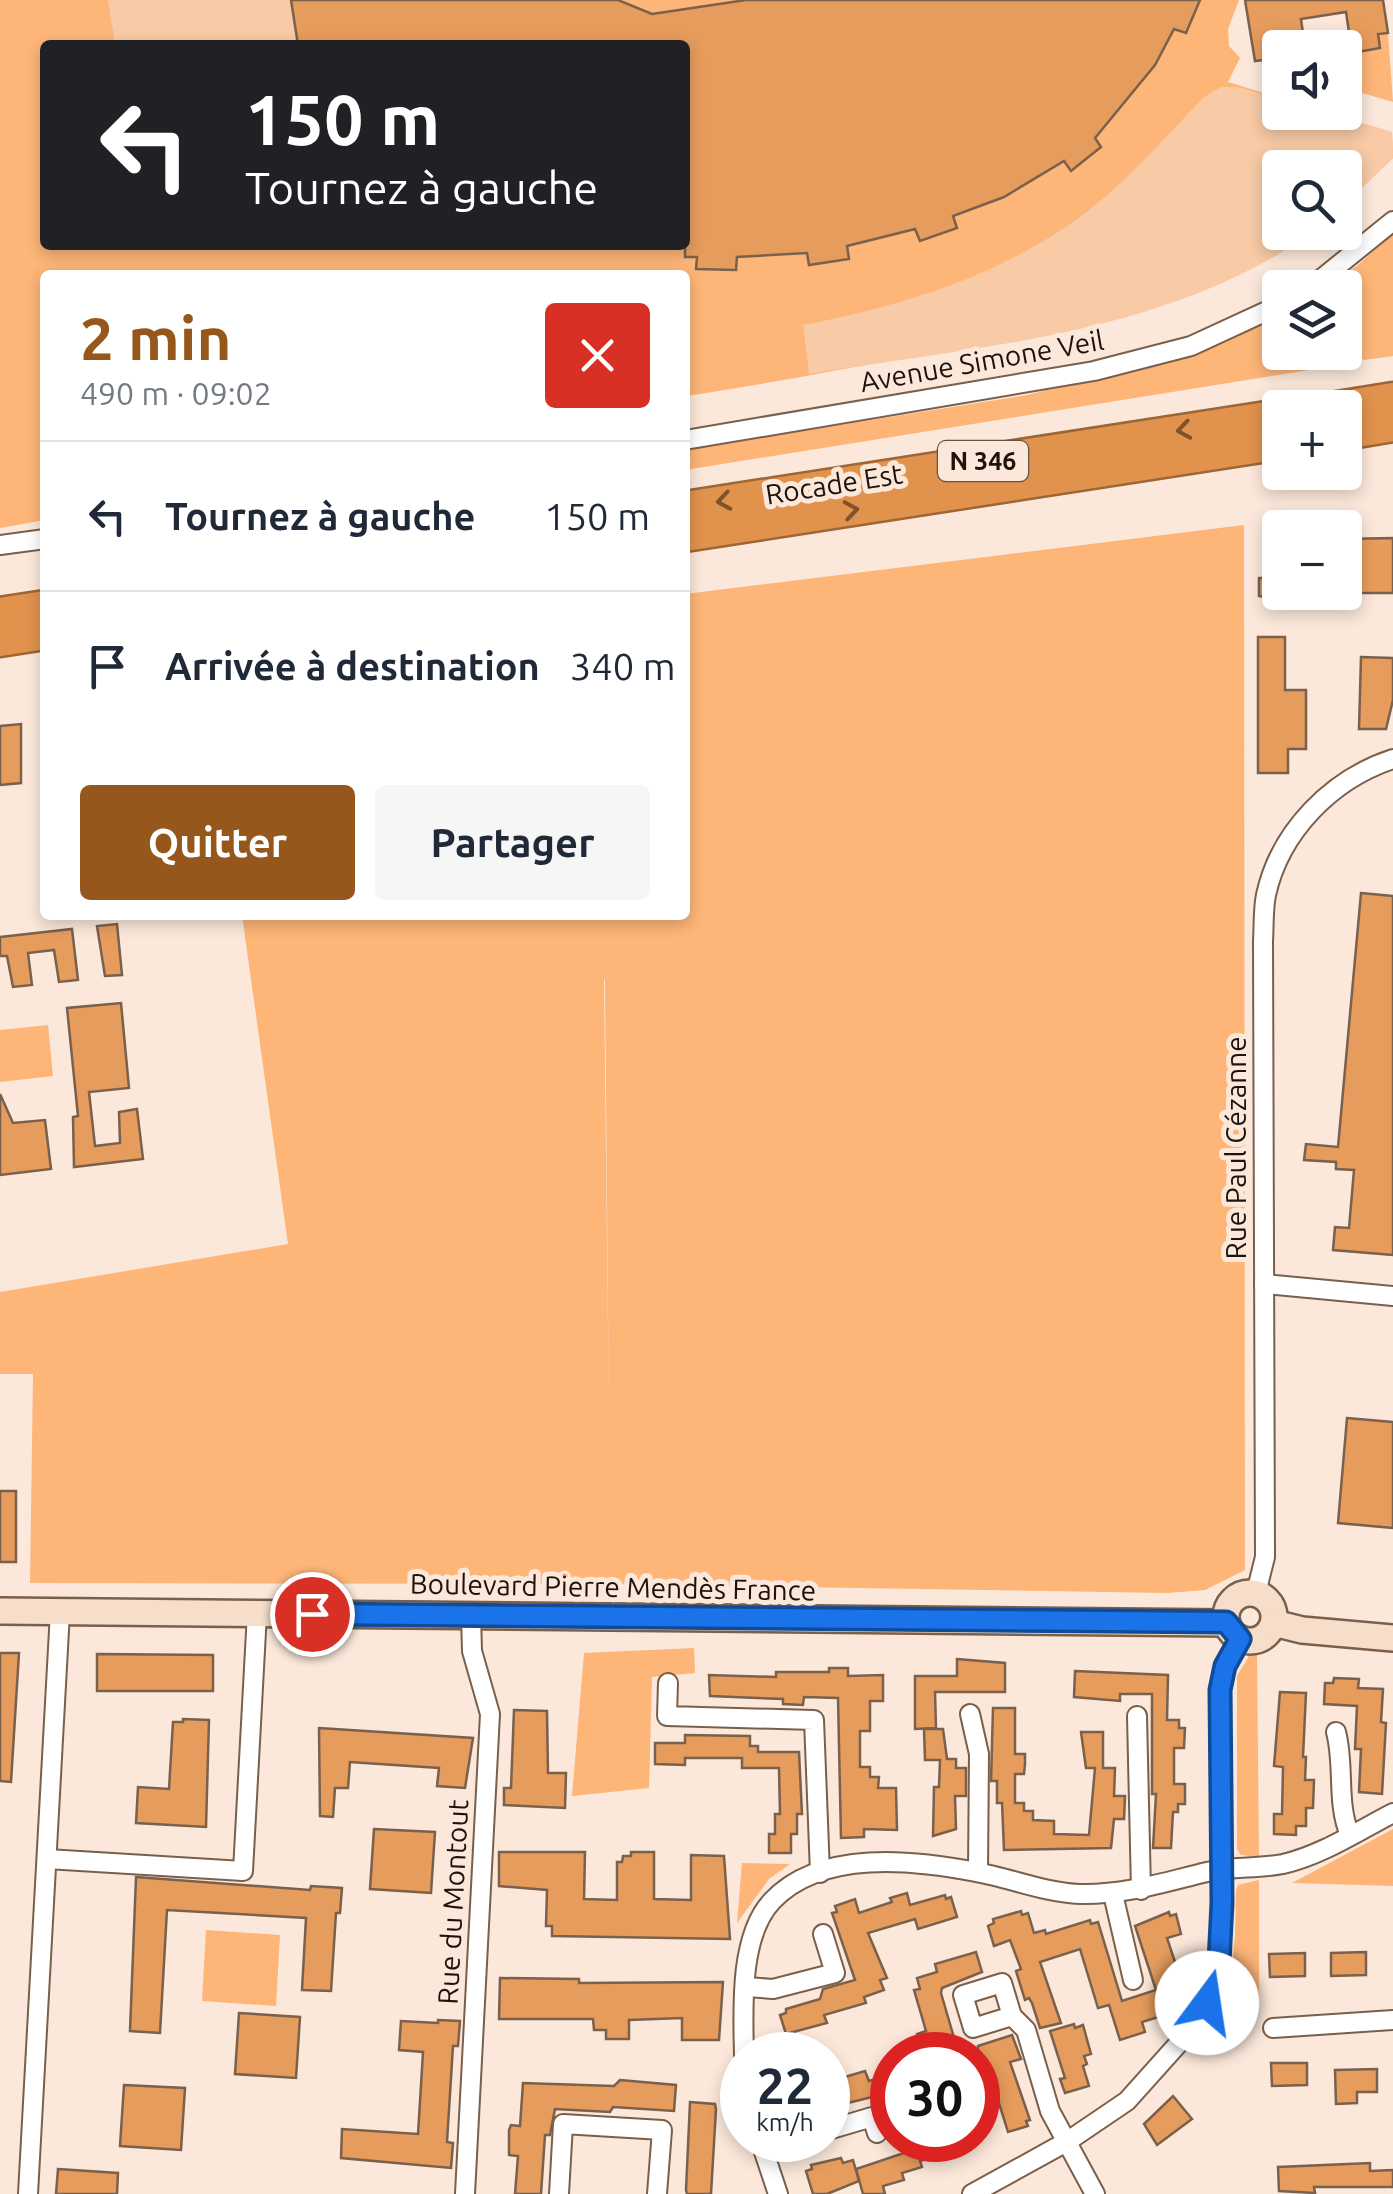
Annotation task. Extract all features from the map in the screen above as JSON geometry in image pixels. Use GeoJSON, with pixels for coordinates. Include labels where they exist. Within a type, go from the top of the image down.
{"type":"FeatureCollection","features":[{"type":"Feature","properties":{"kind":"highway"},"geometry":{"type":"LineString","coordinates":[[1362,403],[1393,398]]}},
{"type":"Feature","properties":{"kind":"highway","name":"Rocade Est"},"geometry":{"type":"LineString","coordinates":[[690,506],[1262,419]]}},
{"type":"Feature","properties":{"kind":"highway","name":"Rocade Est"},"geometry":{"type":"LineString","coordinates":[[690,535],[1262,447]]}},
{"type":"Feature","properties":{"kind":"highway"},"geometry":{"type":"LineString","coordinates":[[0,613],[40,607]]}},
{"type":"Feature","properties":{"kind":"highway"},"geometry":{"type":"LineString","coordinates":[[0,641],[40,635]]}},
{"type":"Feature","properties":{"kind":"street"},"geometry":{"type":"LineString","coordinates":[[1332,270],[1393,221]]}},
{"type":"Feature","properties":{"kind":"street","name":"Avenue Simone Veil"},"geometry":{"type":"LineString","coordinates":[[690,439],[1094,371],[1190,346],[1262,313]]}},
{"type":"Feature","properties":{"kind":"street"},"geometry":{"type":"LineString","coordinates":[[0,546],[40,540]]}},
{"type":"Feature","properties":{"kind":"street","name":"Rue Paul Cézanne"},"geometry":{"type":"LineString","coordinates":[[1256,1593],[1265,1556],[1266,895],[1283,850],[1304,819],[1332,790],[1393,759]]}},
{"type":"Feature","properties":{"kind":"street"},"geometry":{"type":"LineString","coordinates":[[1264,1284],[1393,1296]]}},
{"type":"Feature","properties":{"kind":"street"},"geometry":{"type":"LineString","coordinates":[[972,2194],[1068,2140],[1127,2101],[1196,2024],[1218,1982],[1222,1869],[1220,1690],[1233,1631],[1233,1599],[1256,1593],[1273,1608],[1274,1623],[1264,1637],[1233,1631]]}},
{"type":"Feature","properties":{"kind":"street","name":"Boulevard Pierre Mendès France"},"geometry":{"type":"LineString","coordinates":[[0,1611],[1233,1631]]}},
{"type":"Feature","properties":{"kind":"street"},"geometry":{"type":"LineString","coordinates":[[28,2194],[60,1612]]}},
{"type":"Feature","properties":{"kind":"street"},"geometry":{"type":"LineString","coordinates":[[47,1859],[243,1871],[256,1614]]}},
{"type":"Feature","properties":{"kind":"street","name":"Rue du Montout"},"geometry":{"type":"LineString","coordinates":[[465,2194],[490,1714],[472,1652],[471,1616]]}},
{"type":"Feature","properties":{"kind":"street"},"geometry":{"type":"LineString","coordinates":[[1274,1623],[1302,1630],[1393,1638]]}},
{"type":"Feature","properties":{"kind":"street"},"geometry":{"type":"LineString","coordinates":[[668,1683],[666,1716],[814,1720],[820,1873]]}},
{"type":"Feature","properties":{"kind":"street"},"geometry":{"type":"LineString","coordinates":[[970,1714],[979,1754],[978,1872]]}},
{"type":"Feature","properties":{"kind":"street"},"geometry":{"type":"LineString","coordinates":[[1137,1716],[1140,1890]]}},
{"type":"Feature","properties":{"kind":"street"},"geometry":{"type":"LineString","coordinates":[[1336,1732],[1342,1757],[1342,1817],[1350,1835]]}},
{"type":"Feature","properties":{"kind":"street"},"geometry":{"type":"LineString","coordinates":[[745,2032],[751,1946],[772,1901],[820,1873],[898,1862],[978,1872],[1076,1894],[1114,1894],[1222,1869],[1280,1865],[1308,1857],[1393,1813]]}},
{"type":"Feature","properties":{"kind":"street"},"geometry":{"type":"LineString","coordinates":[[1114,1894],[1134,1980]]}},
{"type":"Feature","properties":{"kind":"street"},"geometry":{"type":"LineString","coordinates":[[747,1987],[773,1989],[835,1973],[823,1934]]}},
{"type":"Feature","properties":{"kind":"street"},"geometry":{"type":"LineString","coordinates":[[1012,2016],[1026,2030],[1050,2111],[1095,2194]]}},
{"type":"Feature","properties":{"kind":"street"},"geometry":{"type":"LineString","coordinates":[[1273,2028],[1393,2020]]}},
{"type":"Feature","properties":{"kind":"street"},"geometry":{"type":"LineString","coordinates":[[559,2194],[563,2124],[662,2130],[658,2194]]}},
{"type":"Feature","properties":{"kind":"street"},"geometry":{"type":"LineString","coordinates":[[767,2162],[778,2194]]}},
{"type":"Feature","properties":{"kind":"shaded area"},"geometry":{"type":"Polygon","coordinates":[[[0,0],[1239,0],[1228,29],[1229,46],[1240,58],[1228,82],[1262,92],[1262,130],[1362,130],[1362,123],[1392,132],[1393,158],[1362,188],[1362,150],[1262,150],[1262,250],[1283,250],[1216,285],[1166,304],[1062,331],[690,395],[690,270],[40,270],[40,521],[0,528],[0,0]]]}},
{"type":"Feature","properties":{"kind":"shaded area"},"geometry":{"type":"Polygon","coordinates":[[[108,0],[291,0],[297,40],[114,40],[108,0]]]}},
{"type":"Feature","properties":{"kind":"shaded area"},"geometry":{"type":"Polygon","coordinates":[[[1388,33],[1393,102],[1362,93],[1362,51],[1380,48],[1378,34],[1388,33]]]}},
{"type":"Feature","properties":{"kind":"shaded area"},"geometry":{"type":"Polygon","coordinates":[[[1221,87],[1262,94],[1262,130],[1362,130],[1362,123],[1392,132],[1393,158],[1362,188],[1362,150],[1262,150],[1262,250],[1283,250],[1195,294],[1070,331],[809,374],[803,325],[919,296],[1028,250],[1109,194],[1204,97],[1221,87]]]}},
{"type":"Feature","properties":{"kind":"shaded area"},"geometry":{"type":"Polygon","coordinates":[[[1393,233],[1393,356],[1362,358],[1362,270],[1351,270],[1393,233]]]}},
{"type":"Feature","properties":{"kind":"shaded area"},"geometry":{"type":"Polygon","coordinates":[[[1262,325],[1262,370],[1310,370],[690,469],[690,449],[1027,395],[1194,354],[1262,325]]]}},
{"type":"Feature","properties":{"kind":"shaded area"},"geometry":{"type":"Polygon","coordinates":[[[1244,525],[1245,1570],[1205,1590],[1167,1593],[612,1584],[30,1583],[33,1374],[0,1374],[0,1292],[288,1244],[243,920],[690,920],[690,593],[1244,525]],[[604,979],[609,1419],[605,980],[604,979]]]}},
{"type":"Feature","properties":{"kind":"shaded area"},"geometry":{"type":"Polygon","coordinates":[[[48,1025],[53,1076],[0,1082],[0,1030],[48,1025]]]}},
{"type":"Feature","properties":{"kind":"shaded area"},"geometry":{"type":"Polygon","coordinates":[[[694,1648],[695,1673],[652,1677],[649,1788],[572,1796],[584,1653],[694,1648]]]}},
{"type":"Feature","properties":{"kind":"shaded area"},"geometry":{"type":"Polygon","coordinates":[[[1257,1655],[1259,1857],[1241,1855],[1237,1849],[1237,1676],[1249,1656],[1257,1655]]]}},
{"type":"Feature","properties":{"kind":"shaded area"},"geometry":{"type":"Polygon","coordinates":[[[1393,1829],[1393,1886],[1292,1883],[1393,1829]]]}},
{"type":"Feature","properties":{"kind":"shaded area"},"geometry":{"type":"Polygon","coordinates":[[[742,1863],[790,1864],[769,1879],[737,1923],[742,1863]]]}},
{"type":"Feature","properties":{"kind":"shaded area"},"geometry":{"type":"Polygon","coordinates":[[[1259,1880],[1259,2009],[1207,2054],[1199,2043],[1227,1989],[1234,1951],[1236,1890],[1238,1885],[1259,1880]]]}},
{"type":"Feature","properties":{"kind":"shaded area"},"geometry":{"type":"Polygon","coordinates":[[[206,1930],[280,1935],[276,2006],[202,2001],[206,1930]]]}},
{"type":"Feature","properties":{"kind":"building"},"geometry":{"type":"Polygon","coordinates":[[[291,0],[618,0],[652,14],[746,0],[1200,0],[1186,33],[1174,29],[1155,65],[1095,138],[1101,147],[1071,171],[1064,161],[1004,197],[953,216],[957,228],[920,241],[915,229],[847,246],[849,259],[809,265],[807,253],[737,257],[736,270],[696,269],[697,257],[685,257],[685,250],[690,250],[690,40],[297,40],[291,0]]]}},
{"type":"Feature","properties":{"kind":"building"},"geometry":{"type":"Polygon","coordinates":[[[1245,0],[1383,0],[1388,33],[1378,34],[1380,48],[1362,51],[1362,30],[1349,30],[1346,12],[1301,19],[1303,30],[1262,30],[1262,60],[1255,61],[1245,0]]]}},
{"type":"Feature","properties":{"kind":"building"},"geometry":{"type":"Polygon","coordinates":[[[1393,538],[1393,593],[1362,593],[1362,539],[1393,538]]]}},
{"type":"Feature","properties":{"kind":"building"},"geometry":{"type":"Polygon","coordinates":[[[1258,637],[1285,637],[1285,690],[1306,690],[1306,749],[1288,749],[1288,773],[1258,773],[1258,637]]]}},
{"type":"Feature","properties":{"kind":"building"},"geometry":{"type":"Polygon","coordinates":[[[1361,657],[1393,658],[1393,700],[1386,729],[1359,729],[1361,657]]]}},
{"type":"Feature","properties":{"kind":"building"},"geometry":{"type":"Polygon","coordinates":[[[21,724],[21,783],[0,785],[0,726],[21,724]]]}},
{"type":"Feature","properties":{"kind":"building"},"geometry":{"type":"Polygon","coordinates":[[[1361,893],[1393,896],[1393,1255],[1333,1250],[1335,1227],[1349,1228],[1354,1170],[1336,1169],[1336,1162],[1304,1160],[1306,1144],[1338,1147],[1361,893]]]}},
{"type":"Feature","properties":{"kind":"building"},"geometry":{"type":"Polygon","coordinates":[[[117,924],[122,975],[105,976],[97,926],[117,924]]]}},
{"type":"Feature","properties":{"kind":"building"},"geometry":{"type":"Polygon","coordinates":[[[72,929],[78,980],[59,982],[54,950],[28,953],[32,985],[13,987],[7,956],[0,956],[0,937],[72,929]]]}},
{"type":"Feature","properties":{"kind":"building"},"geometry":{"type":"Polygon","coordinates":[[[121,1003],[129,1088],[89,1092],[95,1146],[120,1143],[119,1112],[137,1109],[143,1159],[74,1167],[73,1117],[78,1116],[67,1008],[121,1003]]]}},
{"type":"Feature","properties":{"kind":"building"},"geometry":{"type":"Polygon","coordinates":[[[0,1094],[13,1123],[45,1120],[51,1169],[0,1175],[0,1094]]]}},
{"type":"Feature","properties":{"kind":"building"},"geometry":{"type":"Polygon","coordinates":[[[1347,1418],[1393,1422],[1393,1528],[1338,1523],[1347,1418]]]}},
{"type":"Feature","properties":{"kind":"building"},"geometry":{"type":"Polygon","coordinates":[[[0,1491],[16,1491],[16,1562],[0,1562],[0,1491]]]}},
{"type":"Feature","properties":{"kind":"building"},"geometry":{"type":"Polygon","coordinates":[[[0,1653],[19,1653],[11,1782],[0,1781],[0,1653]]]}},
{"type":"Feature","properties":{"kind":"building"},"geometry":{"type":"Polygon","coordinates":[[[97,1654],[213,1655],[213,1691],[97,1691],[97,1654]]]}},
{"type":"Feature","properties":{"kind":"building"},"geometry":{"type":"Polygon","coordinates":[[[957,1659],[1005,1663],[1005,1692],[935,1692],[936,1728],[915,1729],[915,1676],[957,1676],[957,1659]]]}},
{"type":"Feature","properties":{"kind":"building"},"geometry":{"type":"Polygon","coordinates":[[[829,1668],[848,1668],[848,1676],[883,1675],[883,1701],[870,1701],[870,1731],[860,1731],[860,1767],[870,1767],[870,1777],[879,1777],[878,1788],[896,1788],[897,1830],[864,1829],[864,1837],[841,1838],[838,1698],[804,1697],[803,1705],[783,1704],[783,1699],[710,1696],[709,1675],[776,1677],[776,1672],[829,1672],[829,1668]]]}},
{"type":"Feature","properties":{"kind":"building"},"geometry":{"type":"Polygon","coordinates":[[[1075,1671],[1168,1675],[1167,1720],[1179,1720],[1179,1728],[1185,1728],[1184,1748],[1174,1748],[1174,1784],[1185,1784],[1185,1804],[1178,1804],[1178,1812],[1173,1812],[1171,1848],[1153,1848],[1156,1794],[1152,1794],[1152,1694],[1120,1694],[1120,1701],[1074,1697],[1075,1671]]]}},
{"type":"Feature","properties":{"kind":"building"},"geometry":{"type":"Polygon","coordinates":[[[1334,1678],[1359,1679],[1358,1688],[1383,1689],[1381,1722],[1386,1723],[1382,1794],[1359,1792],[1357,1706],[1324,1704],[1325,1683],[1333,1683],[1334,1678]]]}},
{"type":"Feature","properties":{"kind":"building"},"geometry":{"type":"Polygon","coordinates":[[[1280,1692],[1306,1693],[1303,1757],[1305,1780],[1314,1780],[1313,1808],[1306,1808],[1306,1826],[1296,1826],[1296,1835],[1274,1834],[1274,1814],[1282,1814],[1283,1767],[1274,1766],[1280,1692]]]}},
{"type":"Feature","properties":{"kind":"building"},"geometry":{"type":"Polygon","coordinates":[[[993,1708],[1015,1708],[1015,1754],[1025,1754],[1025,1764],[1024,1774],[1015,1774],[1015,1803],[1024,1803],[1024,1811],[1033,1811],[1033,1820],[1054,1821],[1054,1834],[1089,1835],[1095,1768],[1086,1768],[1081,1732],[1103,1732],[1103,1768],[1115,1768],[1114,1796],[1125,1796],[1124,1819],[1114,1819],[1111,1848],[1004,1850],[1002,1803],[997,1803],[997,1781],[991,1781],[993,1708]]]}},
{"type":"Feature","properties":{"kind":"building"},"geometry":{"type":"Polygon","coordinates":[[[514,1710],[547,1711],[548,1773],[566,1773],[565,1808],[504,1805],[504,1788],[511,1788],[514,1710]]]}},
{"type":"Feature","properties":{"kind":"building"},"geometry":{"type":"Polygon","coordinates":[[[209,1720],[206,1827],[136,1823],[138,1787],[169,1789],[173,1722],[209,1720]]]}},
{"type":"Feature","properties":{"kind":"building"},"geometry":{"type":"Polygon","coordinates":[[[319,1728],[473,1738],[465,1788],[437,1786],[439,1768],[350,1762],[348,1788],[335,1788],[333,1817],[320,1816],[319,1728]]]}},
{"type":"Feature","properties":{"kind":"building"},"geometry":{"type":"Polygon","coordinates":[[[924,1729],[943,1729],[947,1759],[956,1759],[956,1768],[966,1768],[966,1796],[955,1796],[956,1829],[933,1836],[934,1787],[939,1787],[940,1760],[925,1760],[924,1729]]]}},
{"type":"Feature","properties":{"kind":"building"},"geometry":{"type":"Polygon","coordinates":[[[685,1735],[750,1736],[750,1746],[758,1746],[758,1752],[799,1752],[802,1814],[797,1814],[797,1834],[791,1834],[791,1853],[769,1853],[769,1834],[775,1834],[775,1814],[780,1814],[779,1768],[742,1768],[742,1758],[685,1758],[685,1765],[655,1764],[655,1743],[685,1743],[685,1735]]]}},
{"type":"Feature","properties":{"kind":"building"},"geometry":{"type":"Polygon","coordinates":[[[374,1829],[435,1832],[431,1893],[370,1889],[374,1829]]]}},
{"type":"Feature","properties":{"kind":"building"},"geometry":{"type":"Polygon","coordinates":[[[499,1852],[585,1852],[584,1899],[617,1900],[617,1862],[622,1862],[623,1856],[631,1856],[631,1852],[654,1852],[654,1899],[691,1900],[691,1855],[724,1856],[730,1939],[552,1936],[552,1926],[546,1926],[547,1890],[499,1886],[499,1852]]]}},
{"type":"Feature","properties":{"kind":"building"},"geometry":{"type":"Polygon","coordinates":[[[136,1877],[310,1890],[311,1886],[342,1888],[340,1913],[336,1913],[331,1991],[302,1990],[306,1918],[167,1910],[160,2033],[130,2031],[136,1877]]]}},
{"type":"Feature","properties":{"kind":"building"},"geometry":{"type":"Polygon","coordinates":[[[907,1893],[910,1905],[945,1895],[946,1899],[951,1897],[957,1917],[918,1929],[915,1919],[868,1933],[887,1978],[880,1980],[884,1990],[864,1997],[866,2003],[824,2015],[827,2023],[785,2032],[780,2015],[786,2009],[820,1999],[823,1989],[855,1980],[832,1913],[837,1912],[835,1906],[855,1899],[859,1913],[892,1902],[890,1898],[907,1893]]]}},
{"type":"Feature","properties":{"kind":"building"},"geometry":{"type":"Polygon","coordinates":[[[1021,1911],[1022,1915],[1028,1913],[1034,1933],[1045,1930],[1046,1934],[1090,1920],[1091,1924],[1098,1922],[1122,2001],[1156,1990],[1135,1926],[1169,1912],[1170,1916],[1176,1914],[1181,1934],[1167,1938],[1182,1983],[1164,1988],[1170,2008],[1160,2010],[1162,2016],[1142,2022],[1145,2032],[1120,2040],[1109,2005],[1098,2008],[1080,1949],[1040,1962],[1061,2023],[1040,2028],[1032,2003],[1029,1998],[1025,2000],[1016,1971],[1021,1969],[1010,1940],[994,1946],[988,1926],[994,1923],[993,1919],[1021,1911]]]}},
{"type":"Feature","properties":{"kind":"building"},"geometry":{"type":"Polygon","coordinates":[[[976,1952],[982,1972],[942,1988],[952,2032],[923,2032],[926,2031],[914,1990],[920,1989],[917,1978],[937,1972],[935,1964],[976,1952]]]}},
{"type":"Feature","properties":{"kind":"building"},"geometry":{"type":"Polygon","coordinates":[[[1366,1952],[1366,1975],[1331,1976],[1331,1953],[1366,1952]]]}},
{"type":"Feature","properties":{"kind":"building"},"geometry":{"type":"Polygon","coordinates":[[[1305,1953],[1305,1976],[1270,1977],[1269,1954],[1305,1953]]]}},
{"type":"Feature","properties":{"kind":"building"},"geometry":{"type":"Polygon","coordinates":[[[500,1978],[579,1979],[579,1983],[723,1982],[719,2040],[682,2040],[682,2018],[629,2020],[629,2039],[606,2039],[606,2030],[594,2030],[593,2019],[499,2019],[500,1978]]]}},
{"type":"Feature","properties":{"kind":"building"},"geometry":{"type":"Polygon","coordinates":[[[239,2013],[300,2017],[296,2078],[235,2074],[239,2013]]]}},
{"type":"Feature","properties":{"kind":"building"},"geometry":{"type":"Polygon","coordinates":[[[401,2021],[460,2021],[458,2046],[453,2046],[447,2142],[453,2143],[451,2168],[341,2158],[342,2129],[418,2134],[423,2052],[399,2050],[401,2021]]]}},
{"type":"Feature","properties":{"kind":"building"},"geometry":{"type":"Polygon","coordinates":[[[1074,2024],[1075,2028],[1083,2025],[1091,2054],[1084,2056],[1087,2064],[1083,2066],[1089,2086],[1065,2093],[1060,2079],[1065,2078],[1050,2031],[1074,2024]]]}},
{"type":"Feature","properties":{"kind":"building"},"geometry":{"type":"Polygon","coordinates":[[[1012,2035],[1021,2059],[1010,2062],[1030,2120],[1026,2121],[1028,2126],[1008,2132],[1000,2106],[1000,2039],[1012,2035]]]}},
{"type":"Feature","properties":{"kind":"building"},"geometry":{"type":"Polygon","coordinates":[[[1271,2063],[1307,2063],[1307,2085],[1272,2086],[1271,2063]]]}},
{"type":"Feature","properties":{"kind":"building"},"geometry":{"type":"Polygon","coordinates":[[[1377,2069],[1377,2092],[1357,2092],[1357,2103],[1336,2104],[1335,2070],[1377,2069]]]}},
{"type":"Feature","properties":{"kind":"building"},"geometry":{"type":"Polygon","coordinates":[[[865,2071],[870,2081],[870,2098],[850,2102],[850,2075],[865,2071]]]}},
{"type":"Feature","properties":{"kind":"building"},"geometry":{"type":"Polygon","coordinates":[[[620,2080],[676,2085],[674,2111],[555,2109],[550,2135],[545,2135],[541,2194],[515,2194],[518,2156],[509,2155],[509,2130],[511,2125],[520,2126],[523,2083],[614,2086],[620,2080]]]}},
{"type":"Feature","properties":{"kind":"building"},"geometry":{"type":"Polygon","coordinates":[[[124,2085],[185,2088],[181,2150],[120,2146],[124,2085]]]}},
{"type":"Feature","properties":{"kind":"building"},"geometry":{"type":"Polygon","coordinates":[[[1173,2096],[1192,2119],[1157,2145],[1144,2124],[1173,2096]]]}},
{"type":"Feature","properties":{"kind":"building"},"geometry":{"type":"Polygon","coordinates":[[[690,2102],[715,2104],[711,2194],[687,2194],[686,2190],[690,2102]]]}},
{"type":"Feature","properties":{"kind":"building"},"geometry":{"type":"Polygon","coordinates":[[[853,2160],[859,2181],[827,2194],[813,2194],[806,2171],[812,2169],[811,2165],[853,2160]]]}},
{"type":"Feature","properties":{"kind":"building"},"geometry":{"type":"Polygon","coordinates":[[[877,2162],[920,2162],[922,2167],[902,2173],[904,2180],[883,2186],[885,2194],[863,2194],[856,2169],[877,2162]]]}},
{"type":"Feature","properties":{"kind":"building"},"geometry":{"type":"Polygon","coordinates":[[[1370,2163],[1370,2171],[1393,2170],[1393,2187],[1314,2187],[1315,2193],[1279,2191],[1278,2167],[1370,2163]]]}},
{"type":"Feature","properties":{"kind":"building"},"geometry":{"type":"Polygon","coordinates":[[[58,2169],[118,2173],[117,2194],[56,2194],[58,2169]]]}},
{"type":"Feature","properties":{"kind":"route"},"geometry":{"type":"LineString","coordinates":[[312,1614],[1226,1622],[1240,1639],[1225,1666],[1220,1690],[1222,1903],[1218,1982],[1207,2003]]}}]}
